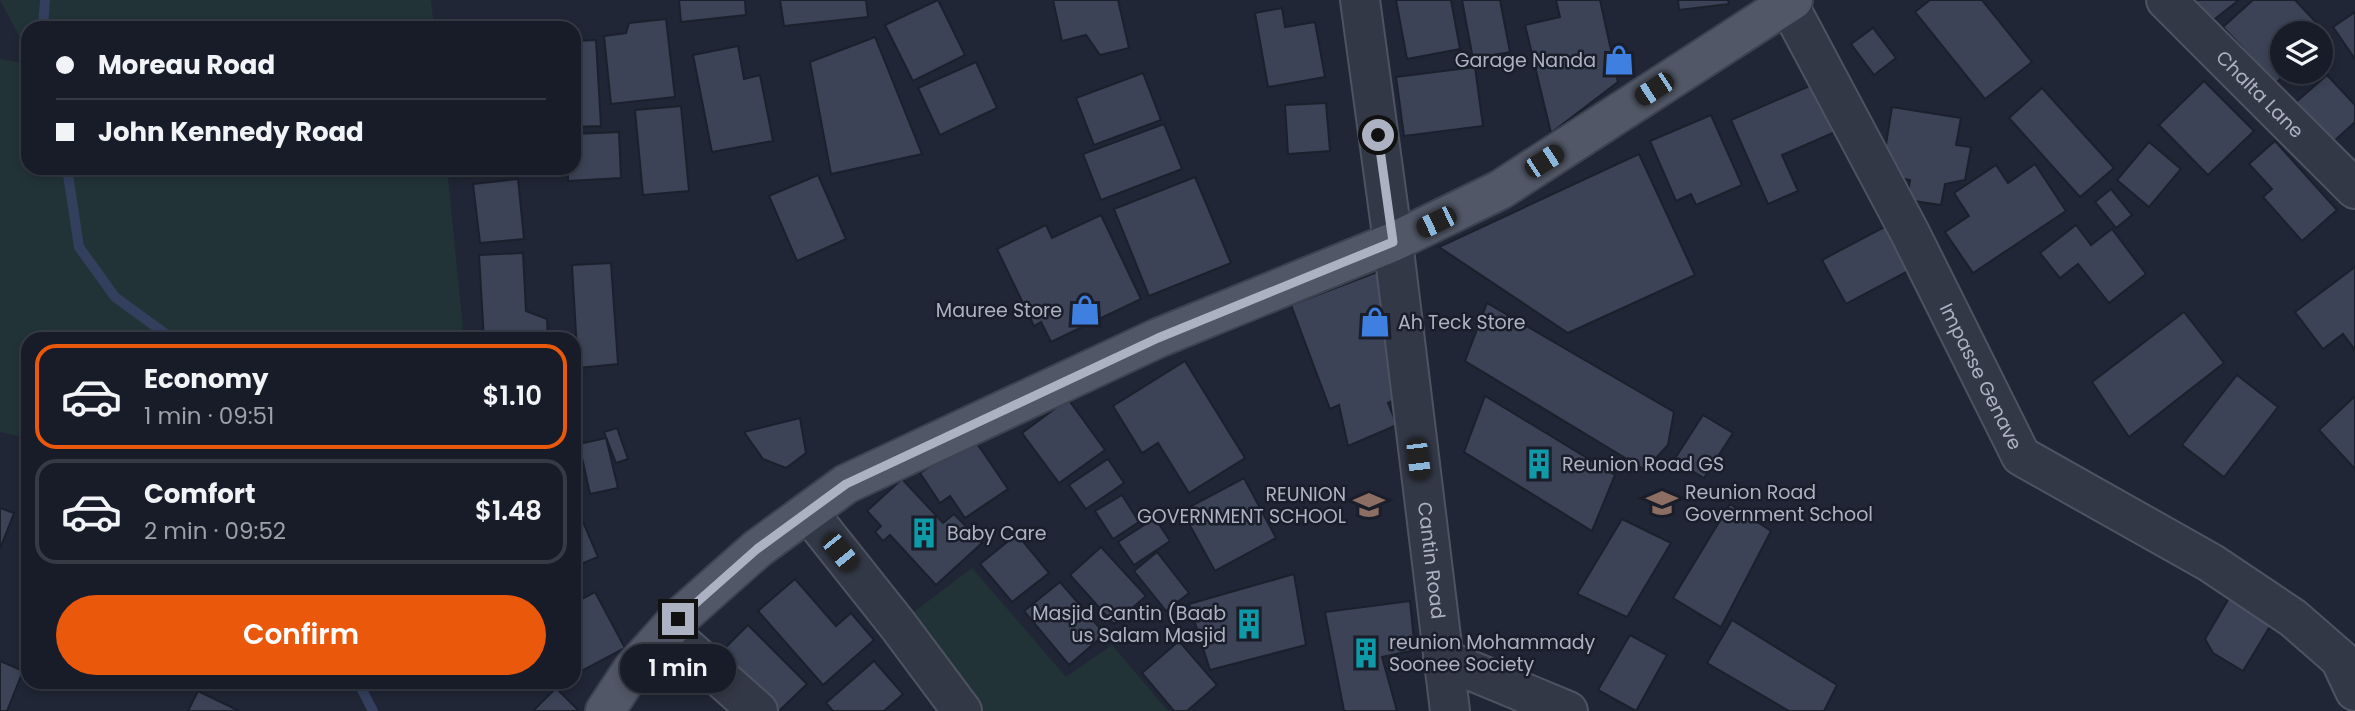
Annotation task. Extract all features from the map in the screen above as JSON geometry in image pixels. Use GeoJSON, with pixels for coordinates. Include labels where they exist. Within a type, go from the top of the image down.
{"type":"FeatureCollection","features":[{"type":"Feature","properties":{"kind":"main road"},"geometry":{"type":"LineString","coordinates":[[605,711],[632,670],[667,631],[757,549],[846,484],[1146,343],[1393,242],[1500,190],[1788,1]]}},
{"type":"Feature","properties":{"kind":"street","name":"Cantin Road"},"geometry":{"type":"LineString","coordinates":[[1360,0],[1393,242],[1450,711]]}},
{"type":"Feature","properties":{"kind":"street","name":"Chalta Lane"},"geometry":{"type":"LineString","coordinates":[[2166,0],[2355,189]]}},
{"type":"Feature","properties":{"kind":"street","name":"Impasse Genave"},"geometry":{"type":"LineString","coordinates":[[1788,1],[1910,233],[2021,456],[2211,563],[2293,618],[2340,659],[2355,691]]}},
{"type":"Feature","properties":{"kind":"street"},"geometry":{"type":"LineString","coordinates":[[2021,456],[2082,468],[2178,522],[2314,611],[2355,657]]}},
{"type":"Feature","properties":{"kind":"street"},"geometry":{"type":"LineString","coordinates":[[808,512],[898,624],[962,711]]}},
{"type":"Feature","properties":{"kind":"street"},"geometry":{"type":"LineString","coordinates":[[667,631],[758,711]]}},
{"type":"Feature","properties":{"kind":"street"},"geometry":{"type":"LineString","coordinates":[[1443,659],[1567,711]]}},
{"type":"Feature","properties":{"kind":"shaded area"},"geometry":{"type":"Polygon","coordinates":[[[0,0],[431,0],[433,21],[21,21],[21,39],[0,0]]]}},
{"type":"Feature","properties":{"kind":"shaded area"},"geometry":{"type":"Polygon","coordinates":[[[0,59],[21,63],[21,175],[448,175],[463,332],[21,332],[21,436],[0,432],[0,59]]]}},
{"type":"Feature","properties":{"kind":"shaded area"},"geometry":{"type":"Polygon","coordinates":[[[972,568],[1066,677],[1112,645],[1168,711],[971,711],[898,624],[972,568]]]}},
{"type":"Feature","properties":{"kind":"building"},"geometry":{"type":"Polygon","coordinates":[[[679,0],[745,0],[746,15],[681,22],[679,0]]]}},
{"type":"Feature","properties":{"kind":"building"},"geometry":{"type":"Polygon","coordinates":[[[780,0],[866,0],[868,17],[784,26],[780,0]]]}},
{"type":"Feature","properties":{"kind":"building"},"geometry":{"type":"Polygon","coordinates":[[[938,0],[965,55],[913,81],[885,25],[938,0]]]}},
{"type":"Feature","properties":{"kind":"building"},"geometry":{"type":"Polygon","coordinates":[[[1053,0],[1118,0],[1129,48],[1100,55],[1086,35],[1062,41],[1053,0]]]}},
{"type":"Feature","properties":{"kind":"building"},"geometry":{"type":"Polygon","coordinates":[[[1396,0],[1451,0],[1460,49],[1407,59],[1396,0]]]}},
{"type":"Feature","properties":{"kind":"building"},"geometry":{"type":"Polygon","coordinates":[[[1462,0],[1500,0],[1510,52],[1473,59],[1462,0]]]}},
{"type":"Feature","properties":{"kind":"building"},"geometry":{"type":"Polygon","coordinates":[[[1556,0],[1600,0],[1618,82],[1551,133],[1525,25],[1560,17],[1556,0]]]}},
{"type":"Feature","properties":{"kind":"building"},"geometry":{"type":"Polygon","coordinates":[[[1678,0],[1728,0],[1729,4],[1679,10],[1678,0]]]}},
{"type":"Feature","properties":{"kind":"building"},"geometry":{"type":"Polygon","coordinates":[[[1930,0],[1982,0],[2032,62],[1985,99],[1915,12],[1930,0]]]}},
{"type":"Feature","properties":{"kind":"building"},"geometry":{"type":"Polygon","coordinates":[[[2179,0],[2239,0],[2202,29],[2179,0]]]}},
{"type":"Feature","properties":{"kind":"building"},"geometry":{"type":"Polygon","coordinates":[[[2253,0],[2295,0],[2315,21],[2270,21],[2270,84],[2275,84],[2268,90],[2244,64],[2251,57],[2223,27],[2253,0]]]}},
{"type":"Feature","properties":{"kind":"building"},"geometry":{"type":"Polygon","coordinates":[[[1282,8],[1285,27],[1315,22],[1325,77],[1268,87],[1255,13],[1282,8]]]}},
{"type":"Feature","properties":{"kind":"building"},"geometry":{"type":"Polygon","coordinates":[[[2355,12],[2355,59],[2333,27],[2355,12]]]}},
{"type":"Feature","properties":{"kind":"building"},"geometry":{"type":"Polygon","coordinates":[[[666,19],[675,97],[611,104],[604,36],[626,33],[629,23],[666,19]]]}},
{"type":"Feature","properties":{"kind":"building"},"geometry":{"type":"Polygon","coordinates":[[[1873,28],[1896,58],[1874,75],[1851,44],[1873,28]]]}},
{"type":"Feature","properties":{"kind":"building"},"geometry":{"type":"Polygon","coordinates":[[[875,37],[922,154],[831,174],[810,62],[875,37]]]}},
{"type":"Feature","properties":{"kind":"building"},"geometry":{"type":"Polygon","coordinates":[[[596,40],[601,126],[581,127],[581,41],[596,40]]]}},
{"type":"Feature","properties":{"kind":"building"},"geometry":{"type":"Polygon","coordinates":[[[738,46],[744,79],[760,75],[773,141],[712,152],[693,55],[738,46]]]}},
{"type":"Feature","properties":{"kind":"building"},"geometry":{"type":"Polygon","coordinates":[[[976,62],[997,108],[940,135],[918,88],[976,62]]]}},
{"type":"Feature","properties":{"kind":"building"},"geometry":{"type":"Polygon","coordinates":[[[1475,67],[1483,126],[1404,136],[1396,77],[1475,67]]]}},
{"type":"Feature","properties":{"kind":"building"},"geometry":{"type":"Polygon","coordinates":[[[1143,73],[1161,120],[1094,145],[1076,98],[1143,73]]]}},
{"type":"Feature","properties":{"kind":"building"},"geometry":{"type":"Polygon","coordinates":[[[1821,81],[1842,129],[1782,155],[1798,191],[1768,204],[1731,120],[1821,81]]]}},
{"type":"Feature","properties":{"kind":"building"},"geometry":{"type":"Polygon","coordinates":[[[2204,81],[2254,131],[2208,175],[2159,125],[2204,81]]]}},
{"type":"Feature","properties":{"kind":"building"},"geometry":{"type":"Polygon","coordinates":[[[2333,81],[2355,105],[2355,122],[2332,143],[2296,102],[2317,84],[2333,84],[2333,81]]]}},
{"type":"Feature","properties":{"kind":"building"},"geometry":{"type":"Polygon","coordinates":[[[2042,88],[2114,168],[2080,197],[2009,118],[2042,88]]]}},
{"type":"Feature","properties":{"kind":"building"},"geometry":{"type":"Polygon","coordinates":[[[1326,103],[1330,151],[1288,154],[1285,105],[1326,103]]]}},
{"type":"Feature","properties":{"kind":"building"},"geometry":{"type":"Polygon","coordinates":[[[681,106],[689,191],[643,195],[635,110],[681,106]]]}},
{"type":"Feature","properties":{"kind":"building"},"geometry":{"type":"Polygon","coordinates":[[[1892,107],[1961,118],[1956,145],[1971,147],[1965,180],[1945,184],[1941,205],[1907,200],[1910,180],[1881,175],[1892,107]]]}},
{"type":"Feature","properties":{"kind":"building"},"geometry":{"type":"Polygon","coordinates":[[[1711,115],[1742,185],[1696,205],[1691,194],[1676,201],[1650,141],[1711,115]]]}},
{"type":"Feature","properties":{"kind":"building"},"geometry":{"type":"Polygon","coordinates":[[[1164,124],[1182,169],[1101,200],[1083,154],[1164,124]]]}},
{"type":"Feature","properties":{"kind":"building"},"geometry":{"type":"Polygon","coordinates":[[[619,132],[621,178],[568,181],[568,175],[581,175],[581,134],[619,132]]]}},
{"type":"Feature","properties":{"kind":"building"},"geometry":{"type":"Polygon","coordinates":[[[2275,141],[2337,210],[2302,241],[2263,197],[2272,189],[2249,164],[2275,141]]]}},
{"type":"Feature","properties":{"kind":"building"},"geometry":{"type":"Polygon","coordinates":[[[2149,142],[2181,169],[2149,207],[2117,180],[2149,142]]]}},
{"type":"Feature","properties":{"kind":"building"},"geometry":{"type":"Polygon","coordinates":[[[1639,154],[1695,275],[1568,333],[1439,247],[1639,154]]]}},
{"type":"Feature","properties":{"kind":"building"},"geometry":{"type":"Polygon","coordinates":[[[2035,164],[2066,211],[1973,273],[1945,232],[1969,216],[1954,193],[1996,165],[2008,183],[2035,164]]]}},
{"type":"Feature","properties":{"kind":"building"},"geometry":{"type":"Polygon","coordinates":[[[818,175],[846,239],[797,261],[769,196],[818,175]]]}},
{"type":"Feature","properties":{"kind":"building"},"geometry":{"type":"Polygon","coordinates":[[[1195,177],[1231,263],[1149,296],[1114,209],[1195,177]]]}},
{"type":"Feature","properties":{"kind":"building"},"geometry":{"type":"Polygon","coordinates":[[[518,179],[524,239],[480,243],[473,184],[518,179]]]}},
{"type":"Feature","properties":{"kind":"building"},"geometry":{"type":"Polygon","coordinates":[[[2111,189],[2132,215],[2116,228],[2095,202],[2111,189]]]}},
{"type":"Feature","properties":{"kind":"building"},"geometry":{"type":"Polygon","coordinates":[[[1101,215],[1141,299],[1051,342],[1041,322],[1034,326],[997,249],[1046,225],[1052,238],[1101,215]]]}},
{"type":"Feature","properties":{"kind":"building"},"geometry":{"type":"Polygon","coordinates":[[[1888,225],[1912,269],[1846,304],[1822,260],[1888,225]]]}},
{"type":"Feature","properties":{"kind":"building"},"geometry":{"type":"Polygon","coordinates":[[[2076,225],[2091,245],[2112,229],[2146,274],[2109,303],[2078,264],[2060,278],[2040,253],[2076,225]]]}},
{"type":"Feature","properties":{"kind":"building"},"geometry":{"type":"Polygon","coordinates":[[[523,253],[526,311],[547,319],[548,332],[484,332],[479,255],[523,253]]]}},
{"type":"Feature","properties":{"kind":"building"},"geometry":{"type":"Polygon","coordinates":[[[611,263],[618,364],[581,368],[581,332],[576,332],[572,265],[611,263]]]}},
{"type":"Feature","properties":{"kind":"building"},"geometry":{"type":"Polygon","coordinates":[[[2355,267],[2355,350],[2343,334],[2323,349],[2295,312],[2355,267]]]}},
{"type":"Feature","properties":{"kind":"building"},"geometry":{"type":"Polygon","coordinates":[[[1385,269],[1401,396],[1388,403],[1397,425],[1348,446],[1339,405],[1330,409],[1291,305],[1385,269]]]}},
{"type":"Feature","properties":{"kind":"building","name":"Reunion Road Government School"},"geometry":{"type":"Polygon","coordinates":[[[1487,303],[1674,412],[1668,445],[1645,470],[1465,361],[1487,303]]]}},
{"type":"Feature","properties":{"kind":"building"},"geometry":{"type":"Polygon","coordinates":[[[2184,312],[2224,363],[2129,437],[2092,382],[2184,312]]]}},
{"type":"Feature","properties":{"kind":"building"},"geometry":{"type":"Polygon","coordinates":[[[1185,361],[1245,458],[1189,493],[1158,443],[1142,453],[1113,406],[1185,361]]]}},
{"type":"Feature","properties":{"kind":"building"},"geometry":{"type":"Polygon","coordinates":[[[2237,375],[2278,407],[2224,477],[2182,445],[2237,375]]]}},
{"type":"Feature","properties":{"kind":"building","name":"Reunion Road GS"},"geometry":{"type":"Polygon","coordinates":[[[1485,396],[1615,475],[1592,531],[1464,452],[1485,396]]]}},
{"type":"Feature","properties":{"kind":"building"},"geometry":{"type":"Polygon","coordinates":[[[2355,396],[2355,469],[2319,430],[2355,396]]]}},
{"type":"Feature","properties":{"kind":"building"},"geometry":{"type":"Polygon","coordinates":[[[1068,399],[1105,450],[1059,483],[1022,433],[1068,399]]]}},
{"type":"Feature","properties":{"kind":"building"},"geometry":{"type":"Polygon","coordinates":[[[1703,415],[1733,433],[1704,478],[1674,460],[1703,415]]]}},
{"type":"Feature","properties":{"kind":"building"},"geometry":{"type":"Polygon","coordinates":[[[800,418],[806,453],[786,468],[763,459],[744,432],[800,418]]]}},
{"type":"Feature","properties":{"kind":"building"},"geometry":{"type":"Polygon","coordinates":[[[617,428],[628,459],[616,463],[604,432],[617,428]]]}},
{"type":"Feature","properties":{"kind":"building"},"geometry":{"type":"Polygon","coordinates":[[[606,438],[618,488],[590,494],[581,444],[606,438]]]}},
{"type":"Feature","properties":{"kind":"building"},"geometry":{"type":"Polygon","coordinates":[[[974,439],[1008,489],[965,518],[950,496],[940,503],[920,473],[939,456],[974,439]]]}},
{"type":"Feature","properties":{"kind":"building"},"geometry":{"type":"Polygon","coordinates":[[[1108,459],[1124,483],[1086,509],[1069,485],[1108,459]]]}},
{"type":"Feature","properties":{"kind":"building"},"geometry":{"type":"Polygon","coordinates":[[[1244,478],[1276,538],[1215,571],[1182,511],[1244,478]]]}},
{"type":"Feature","properties":{"kind":"building","name":"Baby Care"},"geometry":{"type":"Polygon","coordinates":[[[902,479],[943,523],[954,514],[982,543],[936,585],[890,535],[883,541],[875,532],[881,526],[867,511],[902,479]]]}},
{"type":"Feature","properties":{"kind":"building"},"geometry":{"type":"Polygon","coordinates":[[[1122,495],[1139,522],[1113,539],[1095,511],[1122,495]]]}},
{"type":"Feature","properties":{"kind":"building"},"geometry":{"type":"Polygon","coordinates":[[[1730,504],[1771,531],[1721,627],[1673,598],[1730,504]]]}},
{"type":"Feature","properties":{"kind":"building"},"geometry":{"type":"Polygon","coordinates":[[[0,508],[14,513],[0,549],[0,508]]]}},
{"type":"Feature","properties":{"kind":"building"},"geometry":{"type":"Polygon","coordinates":[[[581,517],[598,557],[581,564],[581,517]]]}},
{"type":"Feature","properties":{"kind":"building"},"geometry":{"type":"Polygon","coordinates":[[[1155,518],[1170,541],[1134,565],[1118,542],[1155,518]]]}},
{"type":"Feature","properties":{"kind":"building"},"geometry":{"type":"Polygon","coordinates":[[[1622,519],[1671,543],[1627,617],[1577,594],[1622,519]]]}},
{"type":"Feature","properties":{"kind":"building"},"geometry":{"type":"Polygon","coordinates":[[[1017,534],[1049,573],[1012,602],[980,564],[1017,534]]]}},
{"type":"Feature","properties":{"kind":"building"},"geometry":{"type":"Polygon","coordinates":[[[1101,547],[1146,596],[1114,624],[1070,575],[1101,547]]]}},
{"type":"Feature","properties":{"kind":"building"},"geometry":{"type":"Polygon","coordinates":[[[1157,552],[1189,593],[1166,611],[1134,571],[1157,552]]]}},
{"type":"Feature","properties":{"kind":"building","name":"Masjid Cantin (Baab us Salam Masjid"},"geometry":{"type":"Polygon","coordinates":[[[1294,574],[1306,645],[1210,670],[1189,604],[1294,574]]]}},
{"type":"Feature","properties":{"kind":"building"},"geometry":{"type":"Polygon","coordinates":[[[795,579],[836,626],[851,613],[874,640],[823,685],[758,611],[795,579]]]}},
{"type":"Feature","properties":{"kind":"building"},"geometry":{"type":"Polygon","coordinates":[[[1060,582],[1105,634],[1069,665],[1024,611],[1060,582]]]}},
{"type":"Feature","properties":{"kind":"building"},"geometry":{"type":"Polygon","coordinates":[[[595,592],[625,648],[581,671],[581,599],[595,592]]]}},
{"type":"Feature","properties":{"kind":"building"},"geometry":{"type":"Polygon","coordinates":[[[2232,593],[2275,618],[2243,671],[2213,653],[2205,639],[2232,593]]]}},
{"type":"Feature","properties":{"kind":"building","name":"reunion Mohammady Soonee Society"},"geometry":{"type":"Polygon","coordinates":[[[1410,601],[1415,650],[1382,657],[1397,711],[1344,711],[1325,612],[1410,601]]]}},
{"type":"Feature","properties":{"kind":"building"},"geometry":{"type":"Polygon","coordinates":[[[1732,620],[1837,685],[1824,711],[1789,711],[1707,663],[1732,620]]]}},
{"type":"Feature","properties":{"kind":"building"},"geometry":{"type":"Polygon","coordinates":[[[748,625],[807,684],[779,711],[765,711],[714,659],[748,625]]]}},
{"type":"Feature","properties":{"kind":"building"},"geometry":{"type":"Polygon","coordinates":[[[1630,635],[1667,655],[1636,711],[1598,690],[1630,635]]]}},
{"type":"Feature","properties":{"kind":"building"},"geometry":{"type":"Polygon","coordinates":[[[1179,641],[1217,685],[1187,711],[1174,711],[1142,673],[1179,641]]]}},
{"type":"Feature","properties":{"kind":"building"},"geometry":{"type":"Polygon","coordinates":[[[0,661],[21,670],[21,676],[7,711],[0,711],[0,661]]]}},
{"type":"Feature","properties":{"kind":"building"},"geometry":{"type":"Polygon","coordinates":[[[874,661],[903,694],[884,711],[833,711],[826,703],[874,661]]]}},
{"type":"Feature","properties":{"kind":"building"},"geometry":{"type":"Polygon","coordinates":[[[557,689],[579,711],[533,711],[557,689]]]}},
{"type":"Feature","properties":{"kind":"building"},"geometry":{"type":"Polygon","coordinates":[[[198,691],[239,711],[188,711],[198,691]]]}},
{"type":"Feature","properties":{"kind":"waterway"},"geometry":{"type":"LineString","coordinates":[[44,21],[45,0]]}},
{"type":"Feature","properties":{"kind":"waterway"},"geometry":{"type":"LineString","coordinates":[[68,175],[79,247],[115,297],[163,332]]}},
{"type":"Feature","properties":{"kind":"waterway"},"geometry":{"type":"LineString","coordinates":[[362,689],[373,711]]}},
{"type":"Feature","properties":{"kind":"place","name":"Garage Nanda"},"geometry":{"type":"Point","coordinates":[1619,60]}},
{"type":"Feature","properties":{"kind":"place","name":"Mauree Store"},"geometry":{"type":"Point","coordinates":[1085,310]}},
{"type":"Feature","properties":{"kind":"place","name":"Ah Teck Store"},"geometry":{"type":"Point","coordinates":[1375,322]}},
{"type":"Feature","properties":{"kind":"place","name":"Reunion Road GS"},"geometry":{"type":"Point","coordinates":[1539,464]}},
{"type":"Feature","properties":{"kind":"place","name":"Reunion Road Government School"},"geometry":{"type":"Point","coordinates":[1662,503]}},
{"type":"Feature","properties":{"kind":"place","name":"REUNION GOVERNMENT SCHOOL"},"geometry":{"type":"Point","coordinates":[1369,505]}},
{"type":"Feature","properties":{"kind":"place","name":"Baby Care"},"geometry":{"type":"Point","coordinates":[924,533]}},
{"type":"Feature","properties":{"kind":"place","name":"Masjid Cantin (Baab us Salam Masjid"},"geometry":{"type":"Point","coordinates":[1249,624]}},
{"type":"Feature","properties":{"kind":"place","name":"reunion Mohammady Soonee Society"},"geometry":{"type":"Point","coordinates":[1366,653]}},
{"type":"Feature","properties":{"kind":"route"},"geometry":{"type":"LineString","coordinates":[[678,619],[757,549],[846,484],[1158,338],[1393,242],[1378,135]]}}]}
